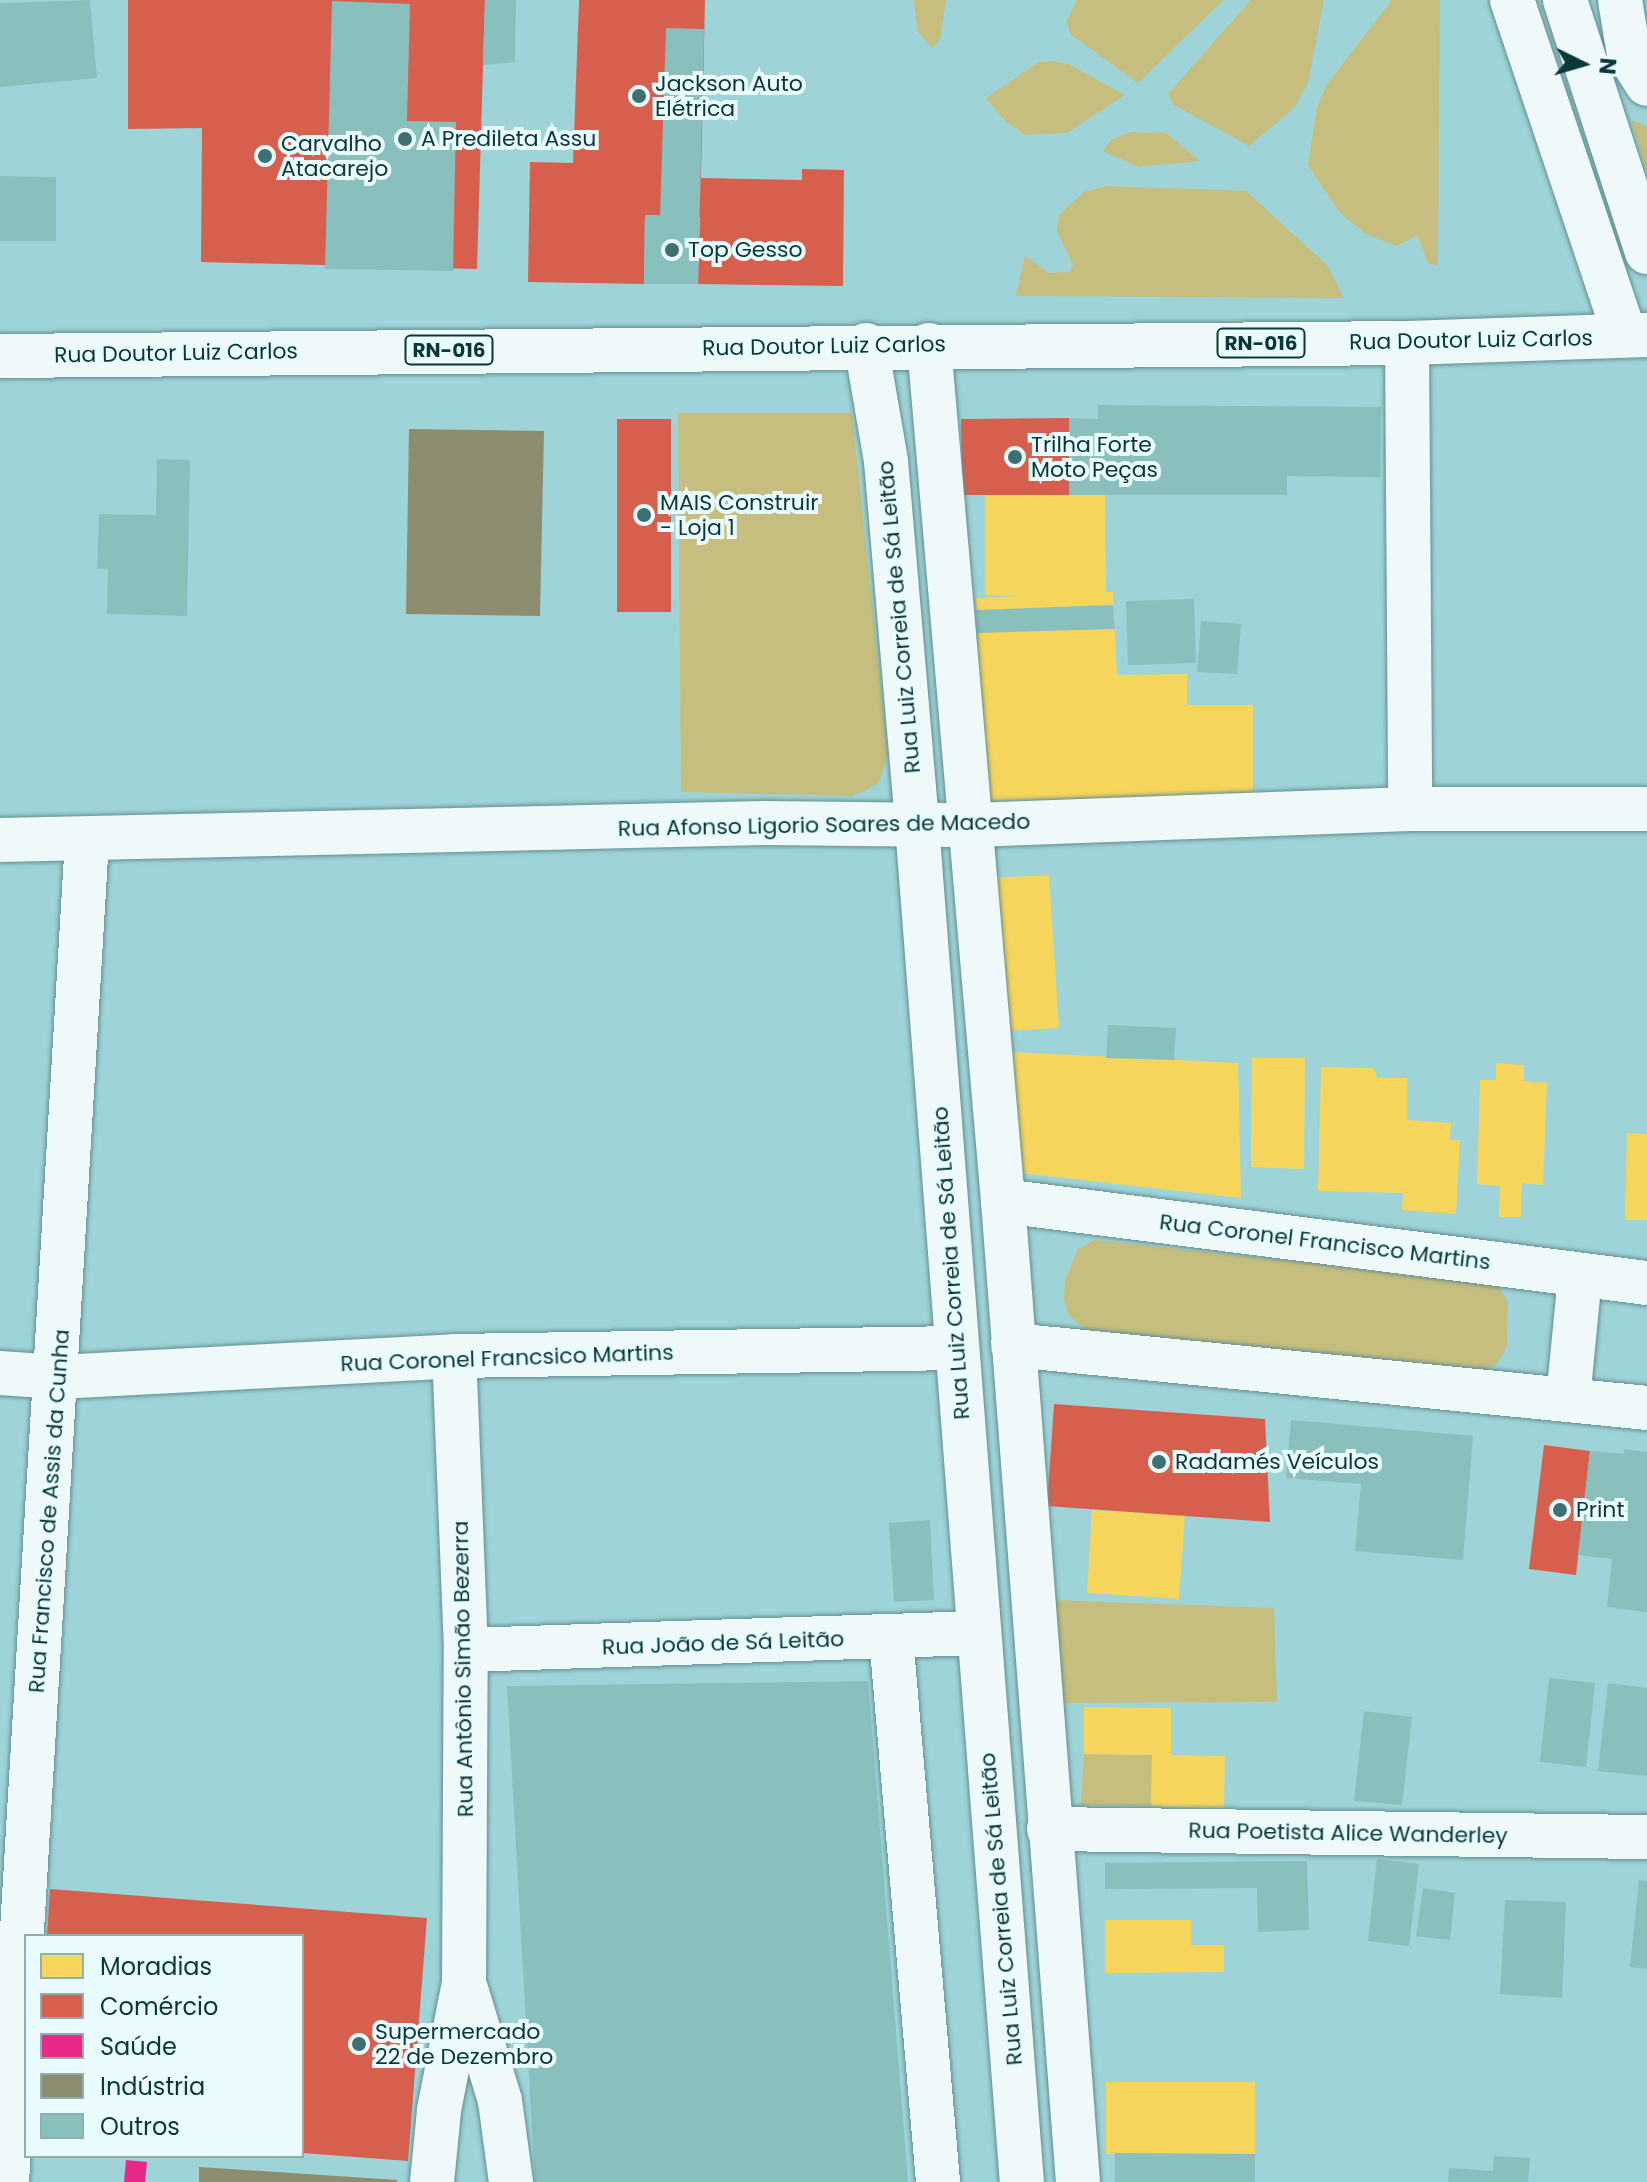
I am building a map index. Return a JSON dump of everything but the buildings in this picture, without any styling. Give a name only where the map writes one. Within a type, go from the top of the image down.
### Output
[{"type":"street","points":[[1512,0],[1636,336]]},
{"type":"street","points":[[1565,0],[1647,252]]},
{"type":"street","points":[[1620,0],[1629,55],[1647,84]]},
{"type":"street","name":"Rua Doutor Luiz Carlos","points":[[0,356],[866,345],[1407,343],[1636,336]]},
{"type":"street","points":[[1407,343],[1410,809]]},
{"type":"street","name":"Rua Luiz Correia de Sá Leitão","points":[[866,345],[886,461],[917,825],[1022,2182]]},
{"type":"street","points":[[929,345],[1003,1201],[1078,2182]]},
{"type":"street","name":"Rua Afonso Ligorio Soares de Macedo","points":[[0,840],[748,824],[972,825],[1410,809],[1647,809]]},
{"type":"street","name":"Rua Francisco de Assis da Cunha","points":[[7,2182],[58,1377],[87,840]]},
{"type":"street","name":"Rua Coronel Francisco Martins","points":[[1003,1201],[1580,1277],[1647,1283]]},
{"type":"street","points":[[1568,1399],[1580,1277]]},
{"type":"street","points":[[1013,1345],[1647,1408]]},
{"type":"street","name":"Rua Coronel Francsico Martins","points":[[58,1377],[454,1356],[957,1348]]},
{"type":"street","name":"Rua Antônio Simão Bezerra","points":[[432,2182],[439,2110],[464,1983],[466,1650],[454,1356]]},
{"type":"street","points":[[0,1373],[58,1377]]},
{"type":"street","name":"Rua João de Sá Leitão","points":[[466,1650],[979,1633]]},
{"type":"street","points":[[891,1637],[938,2182]]},
{"type":"street","name":"Rua Poetista Alice Wanderley","points":[[1049,1829],[1647,1837]]},
{"type":"street","name":"Rua Antônio Simão Bezerra","points":[[464,1983],[500,2101],[511,2182]]},
{"type":"shaded area","points":[[914,0],[946,0],[940,40],[932,48],[918,32]]},
{"type":"shaded area","points":[[1077,0],[1224,0],[1138,83],[1070,34],[1067,20]]},
{"type":"shaded area","points":[[1251,0],[1324,0],[1308,83],[1294,108],[1249,146],[1174,105],[1168,94]]},
{"type":"shaded area","points":[[1392,0],[1440,0],[1438,265],[1428,264],[1418,236],[1396,246],[1366,234],[1339,212],[1308,165],[1317,107],[1328,83]]},
{"type":"shaded area","points":[[1039,62],[1068,64],[1125,95],[1067,133],[1026,135],[1006,122],[986,98]]},
{"type":"shaded area","points":[[1631,120],[1647,127],[1647,172]]},
{"type":"shaded area","points":[[1132,132],[1166,133],[1200,161],[1139,167],[1103,151],[1112,139]]},
{"type":"shaded area","points":[[1106,186],[1246,191],[1327,265],[1344,298],[1016,296],[1025,256],[1049,273],[1070,272],[1073,265],[1057,232],[1059,215],[1084,192]]},
{"type":"shaded area","points":[[678,413],[852,413],[888,755],[879,782],[865,791],[851,796],[681,792]]},
{"type":"shaded area","points":[[1094,1240],[1497,1283],[1508,1302],[1507,1346],[1498,1363],[1485,1371],[1086,1330],[1069,1315],[1064,1300],[1065,1280],[1078,1249]]},
{"type":"shaded area","points":[[1053,1600],[1274,1608],[1277,1702],[1057,1703]]},
{"type":"shaded area","points":[[1084,1754],[1152,1755],[1151,1806],[1081,1805]]},
{"type":"place","name":"Jackson Auto Elétrica","points":[[639,96]]},
{"type":"place","name":"A Predileta Assu","points":[[405,139]]},
{"type":"place","name":"Carvalho Atacarejo","points":[[265,156]]},
{"type":"place","name":"Top Gesso","points":[[672,250]]},
{"type":"place","name":"Trilha Forte Moto Peças","points":[[1015,457]]},
{"type":"place","name":"MAIS Construir - Loja 1","points":[[644,515]]},
{"type":"place","name":"Radamés Veículos","points":[[1159,1462]]},
{"type":"place","name":"Print","points":[[1560,1510]]},
{"type":"place","name":"Supermercado 22 de Dezembro","points":[[359,2044]]}]
